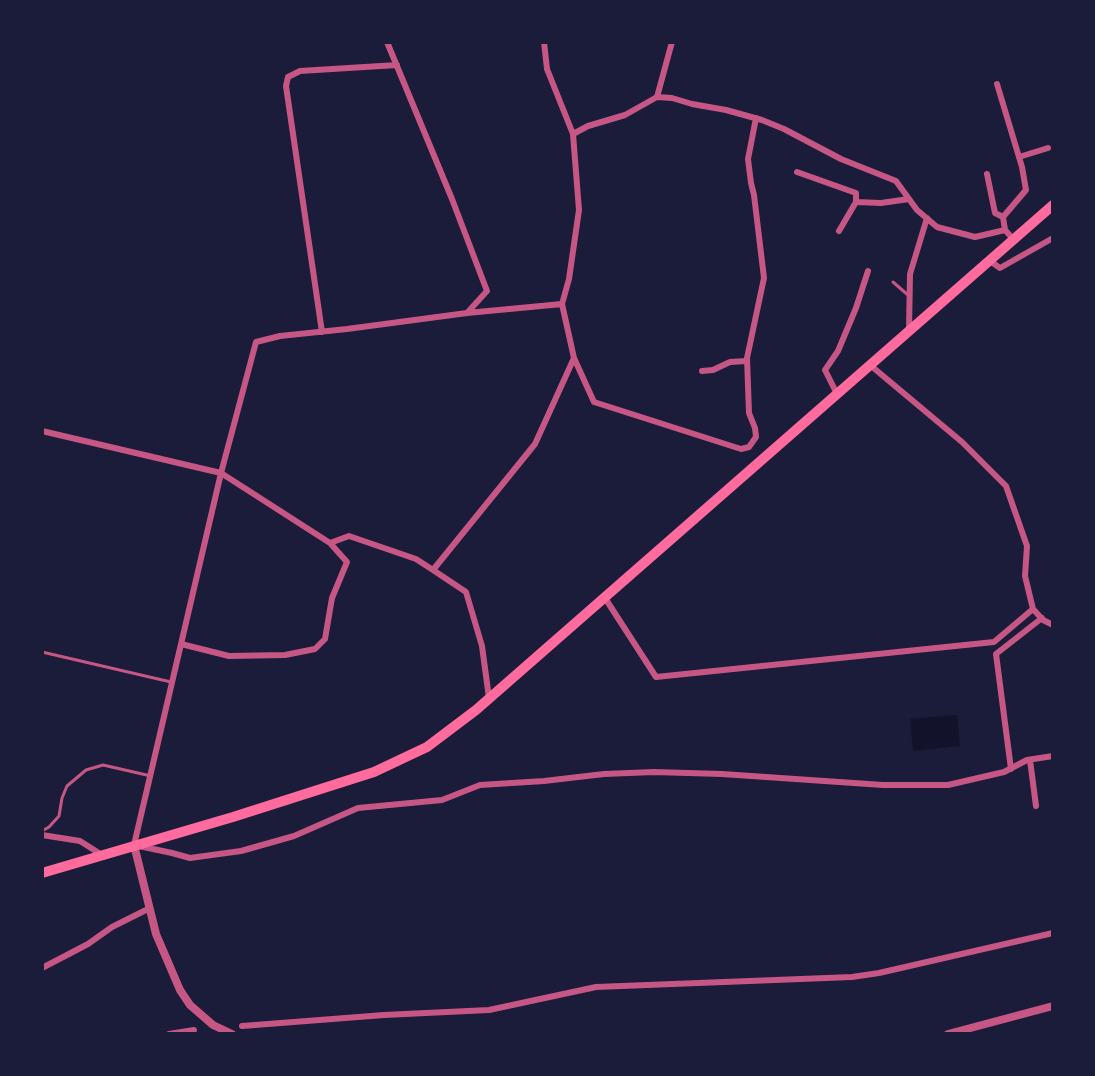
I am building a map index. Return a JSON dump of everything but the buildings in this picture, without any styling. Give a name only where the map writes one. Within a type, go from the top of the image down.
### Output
[{"type":"highway","points":[[42,873],[374,772],[427,747],[489,699],[1053,205]]},
{"type":"street","points":[[387,42],[487,291],[467,313]]},
{"type":"street","points":[[544,42],[547,69],[573,134],[579,210],[569,279],[562,304],[574,358],[594,402],[741,449],[749,447],[756,437],[749,413],[747,361],[764,278],[748,159],[756,118]]},
{"type":"street","points":[[657,97],[672,42]]},
{"type":"street","points":[[322,332],[286,86],[288,77],[300,71],[397,65]]},
{"type":"street","points":[[997,84],[1026,190],[1003,217],[1005,230],[1014,240]]},
{"type":"street","points":[[573,134],[625,115],[657,97],[672,98],[756,118],[841,159],[896,181],[917,210],[937,227],[975,237],[1005,230]]},
{"type":"street","points":[[1019,157],[1048,148]]},
{"type":"street","points":[[797,172],[856,193],[856,202],[839,231]]},
{"type":"street","points":[[987,174],[995,213],[1003,217]]},
{"type":"street","points":[[856,202],[881,203],[909,199]]},
{"type":"street","points":[[909,331],[910,274],[927,218]]},
{"type":"street","points":[[990,261],[1000,268],[1053,238]]},
{"type":"street","points":[[837,394],[825,370],[838,351],[868,271]]},
{"type":"street","points":[[232,1034],[213,1025],[190,1005],[168,964],[156,934],[134,845],[221,473],[256,342],[280,336],[562,304]]},
{"type":"street","points":[[433,570],[535,444],[574,358]]},
{"type":"street","points":[[702,371],[713,370],[730,362],[747,361]]},
{"type":"street","points":[[870,365],[962,442],[1006,486],[1027,546],[1025,576],[1033,609],[1053,625]]},
{"type":"street","points":[[42,431],[221,473],[330,543],[347,562],[332,598],[325,639],[315,649],[285,655],[229,656],[181,644]]},
{"type":"street","points":[[330,543],[349,536],[416,559],[466,592],[482,646],[489,699]]},
{"type":"street","points":[[605,598],[656,677],[994,642],[1033,609]]},
{"type":"street","points":[[1011,769],[996,654],[1042,618]]},
{"type":"street","points":[[134,845],[190,858],[241,851],[294,836],[358,808],[442,800],[480,785],[654,772],[883,785],[948,785],[1053,756]]},
{"type":"street","points":[[1030,760],[1036,806]]},
{"type":"street","points":[[42,833],[80,841],[102,855]]},
{"type":"street","points":[[42,968],[150,908]]},
{"type":"street","points":[[242,1026],[489,1010],[596,987],[852,977],[1053,933]]},
{"type":"street","points":[[948,1034],[1053,1006]]},
{"type":"street","points":[[169,1034],[194,1030]]},
{"type":"lane","points":[[893,282],[908,296]]},
{"type":"lane","points":[[42,652],[172,683]]},
{"type":"lane","points":[[42,833],[59,816],[67,786],[86,770],[103,765],[151,776]]},
{"type":"shaded area","points":[[957,715],[960,746],[913,751],[910,719]]}]
